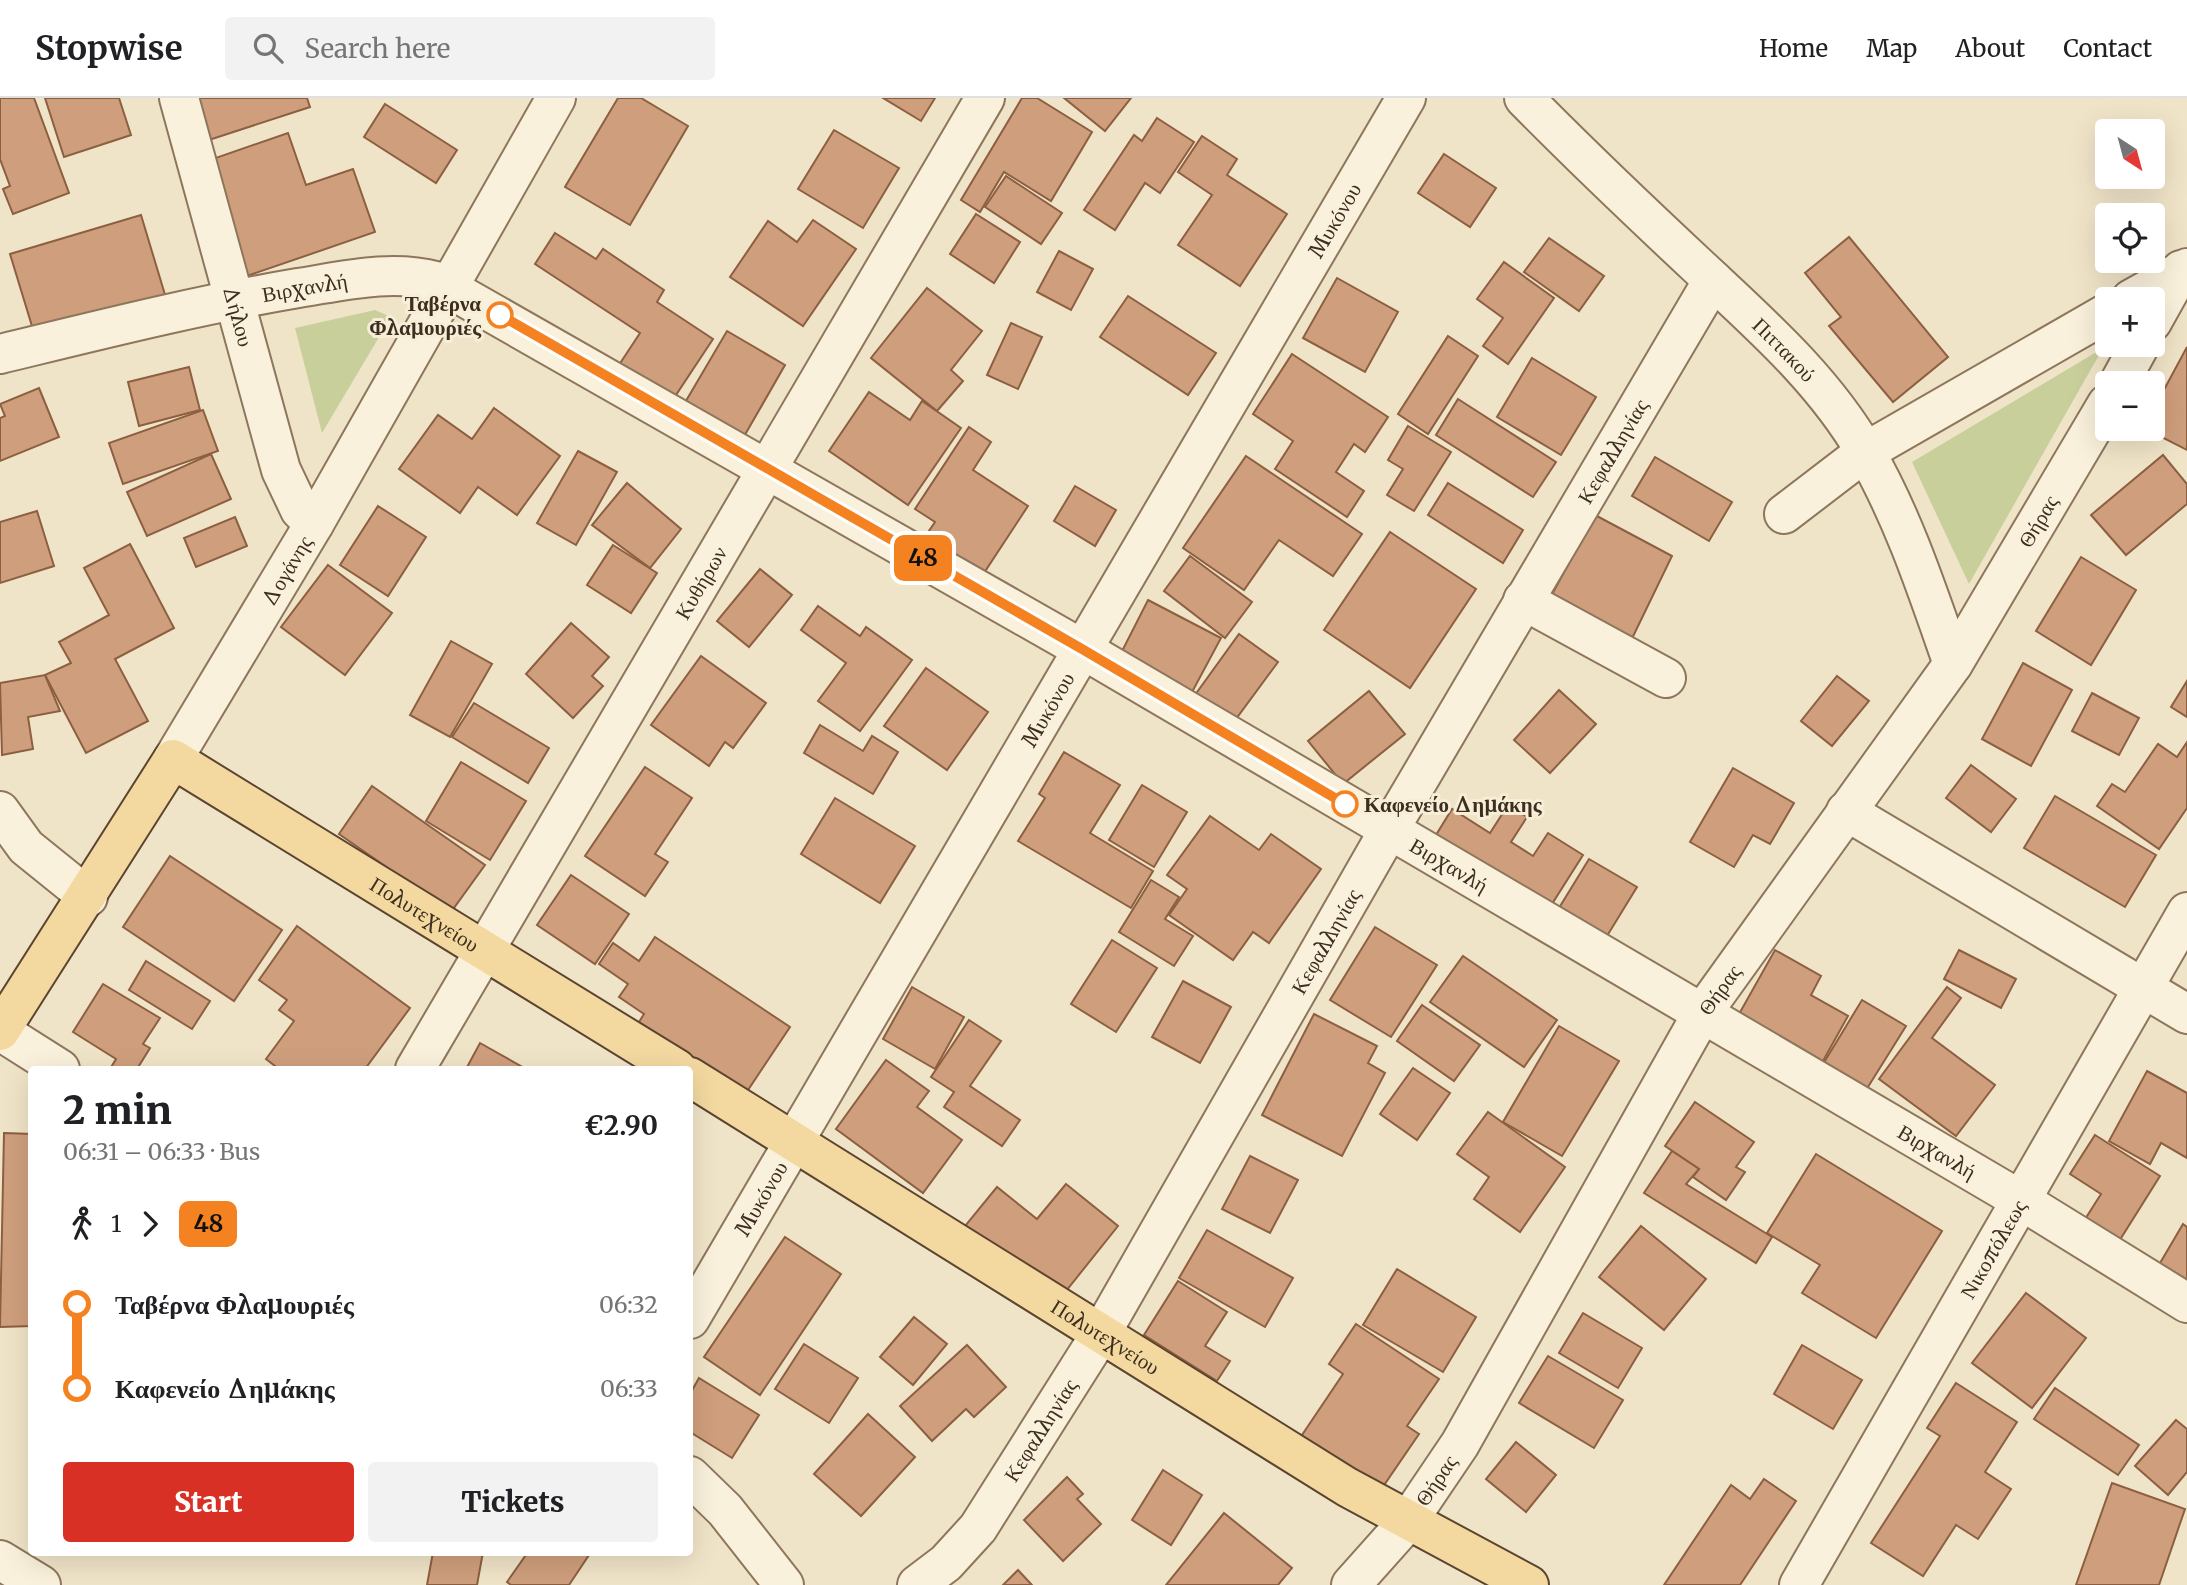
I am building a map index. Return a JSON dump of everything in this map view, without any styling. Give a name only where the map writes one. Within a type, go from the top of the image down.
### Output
[{"type":"main road","name":"Πολυτεχνείου","points":[[173,759],[672,1066]]},
{"type":"main road","name":"Δογάνης","points":[[0,1031],[88,897],[173,759]]},
{"type":"main road","name":"Πολυτεχνείου","points":[[693,1079],[1335,1480],[1529,1585]]},
{"type":"street","name":"Δήλου","points":[[179,98],[281,470],[300,510],[314,524]]},
{"type":"street","name":"Δογάνης","points":[[173,759],[314,524],[556,98]]},
{"type":"street","name":"Κυθήρων","points":[[417,1066],[985,98]]},
{"type":"street","name":"Μυκόνου","points":[[693,1314],[1406,98]]},
{"type":"street","name":"Πιττακού","points":[[1524,98],[1795,358],[1824,393],[1865,452],[1909,542],[1953,664]]},
{"type":"street","points":[[2152,287],[2184,269]]},
{"type":"street","points":[[2165,300],[2184,269]]},
{"type":"street","name":"Βιρχανλή","points":[[0,354],[235,299],[355,279],[395,275],[426,278],[449,286],[1082,649],[1703,1012],[2022,1201],[2187,1303]]},
{"type":"street","name":"Κεφαλληνίας","points":[[917,1585],[946,1563],[978,1528],[1100,1335],[1389,830],[1713,280]]},
{"type":"street","points":[[1784,514],[1865,452],[2095,320]]},
{"type":"street","name":"Θήρας","points":[[1350,1585],[1408,1521],[1480,1410],[1703,1012],[1953,664],[2095,424]]},
{"type":"street","points":[[1524,600],[1666,678]]},
{"type":"street","points":[[0,811],[26,847],[88,897]]},
{"type":"street","points":[[1846,811],[2187,1014]]},
{"type":"street","name":"Νικοπόλεως","points":[[1799,1585],[2187,912]]},
{"type":"street","points":[[0,1031],[55,1066]]},
{"type":"street","points":[[693,1479],[725,1510],[784,1585]]},
{"type":"street","points":[[0,1560],[41,1585]]},
{"type":"green space","points":[[375,310],[391,317],[322,433],[295,328]]},
{"type":"green space","points":[[2095,353],[2095,357],[2098,357],[1969,584],[1912,462]]},
{"type":"building","points":[[0,98],[34,98],[69,193],[13,214],[3,189],[10,186],[0,159]]},
{"type":"building","points":[[45,98],[119,98],[131,135],[64,157]]},
{"type":"building","points":[[196,98],[307,98],[310,107],[209,140]]},
{"type":"building","points":[[618,98],[641,98],[688,126],[630,225],[565,187]]},
{"type":"building","points":[[883,98],[935,98],[921,121]]},
{"type":"building","points":[[1022,98],[1037,98],[1092,132],[1051,201],[1004,172],[980,212],[961,200]]},
{"type":"building","points":[[1064,98],[1131,98],[1105,131]]},
{"type":"building","points":[[385,104],[457,150],[436,183],[364,137]]},
{"type":"building","points":[[1157,118],[1194,142],[1160,193],[1145,183],[1115,230],[1084,210],[1134,135],[1142,141]]},
{"type":"building","points":[[834,130],[899,168],[863,228],[798,189]]},
{"type":"building","points":[[288,133],[306,185],[353,169],[375,232],[244,277],[204,162]]},
{"type":"building","points":[[1202,136],[1237,159],[1227,175],[1287,214],[1240,286],[1178,245],[1212,195],[1178,172]]},
{"type":"building","points":[[1444,154],[1496,188],[1470,227],[1418,193]]},
{"type":"building","points":[[1006,176],[1062,213],[1041,244],[985,207]]},
{"type":"building","points":[[976,214],[1020,242],[994,283],[950,254]]},
{"type":"building","points":[[141,215],[166,298],[35,336],[10,254]]},
{"type":"building","points":[[813,220],[856,249],[803,326],[730,277],[768,221],[797,242]]},
{"type":"building","points":[[555,233],[596,259],[603,249],[664,290],[657,302],[713,339],[670,404],[617,368],[640,333],[535,264]]},
{"type":"building","points":[[1849,237],[1948,357],[1893,402],[1829,326],[1841,317],[1805,273]]},
{"type":"building","points":[[1549,238],[1604,276],[1579,311],[1524,272]]},
{"type":"building","points":[[1059,251],[1093,269],[1071,310],[1037,292]]},
{"type":"building","points":[[1504,262],[1554,298],[1508,364],[1483,346],[1503,318],[1477,299]]},
{"type":"building","points":[[1337,278],[1398,312],[1365,372],[1303,338]]},
{"type":"building","points":[[927,288],[982,331],[951,370],[963,381],[937,411],[871,358]]},
{"type":"building","points":[[1128,296],[1216,353],[1188,395],[1100,337]]},
{"type":"building","points":[[1011,323],[1042,337],[1018,389],[987,375]]},
{"type":"building","points":[[727,331],[785,365],[742,440],[683,406]]},
{"type":"building","points":[[1448,336],[1478,356],[1428,434],[1398,414]]},
{"type":"building","points":[[2187,347],[2187,450],[2165,439],[2165,388]]},
{"type":"building","points":[[1292,354],[1388,417],[1365,452],[1354,444],[1336,472],[1364,491],[1347,517],[1275,469],[1293,441],[1253,414]]},
{"type":"building","points":[[1532,358],[1596,397],[1561,455],[1497,417]]},
{"type":"building","points":[[189,367],[200,410],[139,426],[128,382]]},
{"type":"building","points":[[39,388],[59,437],[0,461],[0,418],[5,416],[0,404]]},
{"type":"building","points":[[869,392],[910,420],[922,401],[961,428],[908,505],[829,451]]},
{"type":"building","points":[[1458,399],[1556,462],[1533,497],[1436,435]]},
{"type":"building","points":[[494,408],[560,456],[517,515],[478,487],[460,513],[399,469],[438,415],[472,439]]},
{"type":"building","points":[[203,410],[218,451],[123,484],[109,443]]},
{"type":"building","points":[[1408,426],[1451,452],[1414,511],[1387,495],[1403,469],[1388,460]]},
{"type":"building","points":[[969,427],[991,442],[973,470],[1028,506],[980,579],[922,541],[935,522],[915,509]]},
{"type":"building","points":[[578,451],[617,472],[576,545],[537,523]]},
{"type":"building","points":[[211,454],[231,499],[147,536],[127,492]]},
{"type":"building","points":[[2163,455],[2187,484],[2187,504],[2126,555],[2091,515]]},
{"type":"building","points":[[1246,456],[1362,534],[1333,576],[1279,540],[1244,590],[1183,548]]},
{"type":"building","points":[[1655,457],[1732,502],[1709,541],[1632,496]]},
{"type":"building","points":[[627,483],[681,529],[650,568],[592,525]]},
{"type":"building","points":[[1448,483],[1523,530],[1503,563],[1428,515]]},
{"type":"building","points":[[1075,486],[1116,510],[1095,546],[1054,521]]},
{"type":"building","points":[[378,506],[426,537],[388,596],[340,565]]},
{"type":"building","points":[[37,511],[54,566],[0,583],[0,522]]},
{"type":"building","points":[[1595,515],[1672,556],[1624,655],[1543,611]]},
{"type":"building","points":[[235,517],[247,546],[196,567],[184,538]]},
{"type":"building","points":[[1390,532],[1476,589],[1410,688],[1324,630]]},
{"type":"building","points":[[130,544],[174,628],[115,659],[148,721],[86,753],[45,675],[71,663],[59,642],[109,615],[84,568]]},
{"type":"building","points":[[613,545],[657,573],[631,613],[587,585]]},
{"type":"building","points":[[1190,556],[1252,602],[1225,638],[1164,591]]},
{"type":"building","points":[[2081,557],[2136,590],[2091,665],[2036,631]]},
{"type":"building","points":[[328,565],[392,613],[345,675],[281,627]]},
{"type":"building","points":[[760,569],[792,595],[749,647],[717,621]]},
{"type":"building","points":[[1148,600],[1221,638],[1191,694],[1119,657]]},
{"type":"building","points":[[818,606],[860,636],[866,627],[912,660],[860,731],[818,701],[846,663],[801,630]]},
{"type":"building","points":[[571,623],[609,657],[592,676],[603,686],[573,718],[526,674]]},
{"type":"building","points":[[1239,634],[1278,662],[1233,723],[1195,695]]},
{"type":"building","points":[[451,641],[492,664],[450,737],[410,715]]},
{"type":"building","points":[[701,656],[766,703],[733,748],[725,742],[709,766],[651,725]]},
{"type":"building","points":[[2023,663],[2072,690],[2031,766],[1982,739]]},
{"type":"building","points":[[926,668],[988,712],[947,770],[884,726]]},
{"type":"building","points":[[45,675],[60,711],[28,717],[33,749],[2,755],[0,683]]},
{"type":"building","points":[[1837,676],[1869,701],[1832,746],[1801,721]]},
{"type":"building","points":[[2187,681],[2187,717],[2171,707]]},
{"type":"building","points":[[1559,690],[1596,724],[1550,773],[1514,740]]},
{"type":"building","points":[[1369,691],[1405,734],[1343,784],[1308,741]]},
{"type":"building","points":[[2092,693],[2139,718],[2119,755],[2072,731]]},
{"type":"building","points":[[474,703],[549,748],[528,783],[452,737]]},
{"type":"building","points":[[820,725],[863,751],[872,736],[898,752],[873,794],[804,753]]},
{"type":"building","points":[[2187,742],[2187,808],[2159,849],[2097,806],[2112,784],[2125,792],[2158,744],[2177,757]]},
{"type":"building","points":[[1064,752],[1120,785],[1090,833],[1153,871],[1131,908],[1018,841],[1045,798],[1039,794]]},
{"type":"building","points":[[461,762],[526,801],[490,860],[426,821]]},
{"type":"building","points":[[1971,765],[2016,799],[1991,832],[1946,798]]},
{"type":"building","points":[[645,767],[692,798],[655,854],[668,862],[645,896],[585,856]]},
{"type":"building","points":[[1733,768],[1794,803],[1770,844],[1753,835],[1734,867],[1690,842]]},
{"type":"building","points":[[1142,785],[1187,812],[1154,867],[1109,840]]},
{"type":"building","points":[[372,786],[485,865],[451,912],[339,834]]},
{"type":"building","points":[[2055,796],[2156,855],[2125,907],[2024,848]]},
{"type":"building","points":[[835,798],[915,846],[880,903],[801,854]]},
{"type":"building","points":[[1508,805],[1527,817],[1511,842],[1533,856],[1548,833],[1583,855],[1550,907],[1436,835],[1452,809],[1490,833]]},
{"type":"building","points":[[1210,816],[1259,850],[1271,834],[1321,869],[1269,943],[1253,932],[1233,960],[1169,915],[1187,889],[1167,875]]},
{"type":"building","points":[[170,856],[282,930],[234,1001],[123,927]]},
{"type":"building","points":[[1589,859],[1637,887],[1607,936],[1559,908]]},
{"type":"building","points":[[571,875],[629,914],[595,964],[537,925]]},
{"type":"building","points":[[1151,880],[1179,897],[1165,919],[1193,936],[1174,966],[1119,932]]},
{"type":"building","points":[[297,926],[410,1008],[367,1066],[275,1066],[266,1059],[294,1021],[279,1010],[287,1000],[259,980]]},
{"type":"building","points":[[1375,927],[1437,965],[1391,1037],[1330,1000]]},
{"type":"building","points":[[655,937],[790,1027],[746,1093],[639,1022],[644,1014],[619,997],[628,984],[599,964],[613,943],[639,961]]},
{"type":"building","points":[[1112,940],[1157,968],[1116,1032],[1071,1004]]},
{"type":"building","points":[[1775,950],[1821,976],[1811,995],[1848,1016],[1818,1070],[1734,1023]]},
{"type":"building","points":[[1959,950],[2016,979],[2001,1008],[1944,979]]},
{"type":"building","points":[[1463,956],[1557,1020],[1524,1067],[1430,1002]]},
{"type":"building","points":[[146,961],[210,1001],[192,1029],[129,990]]},
{"type":"building","points":[[1183,981],[1231,1007],[1200,1063],[1152,1037]]},
{"type":"building","points":[[103,984],[160,1018],[143,1044],[150,1048],[139,1066],[112,1066],[116,1059],[73,1032]]},
{"type":"building","points":[[912,987],[964,1017],[935,1069],[883,1039]]},
{"type":"building","points":[[1947,987],[1961,998],[1932,1038],[1995,1085],[1956,1136],[1879,1079]]},
{"type":"building","points":[[1862,1000],[1906,1026],[1863,1095],[1820,1069]]},
{"type":"building","points":[[1422,1005],[1480,1045],[1454,1081],[1397,1041]]},
{"type":"building","points":[[1314,1014],[1377,1046],[1368,1063],[1385,1073],[1342,1156],[1262,1115]]},
{"type":"building","points":[[969,1020],[1001,1041],[970,1086],[1020,1120],[1002,1146],[944,1107],[954,1092],[931,1077]]},
{"type":"building","points":[[1559,1026],[1619,1061],[1562,1156],[1503,1122]]},
{"type":"building","points":[[480,1043],[521,1066],[468,1066]]},
{"type":"building","points":[[886,1060],[929,1091],[917,1107],[962,1140],[923,1193],[836,1129]]},
{"type":"building","points":[[1413,1068],[1450,1093],[1417,1140],[1380,1114]]},
{"type":"building","points":[[2147,1071],[2187,1093],[2187,1158],[2161,1143],[2150,1164],[2109,1141]]},
{"type":"building","points":[[1695,1102],[1754,1142],[1736,1167],[1745,1172],[1726,1200],[1693,1177],[1699,1169],[1665,1146]]},
{"type":"building","points":[[1488,1112],[1565,1167],[1520,1232],[1474,1199],[1489,1177],[1457,1154]]},
{"type":"building","points":[[4,1133],[28,1134],[28,1326],[0,1327]]},
{"type":"building","points":[[2095,1135],[2160,1176],[2116,1246],[2082,1224],[2101,1194],[2070,1174]]},
{"type":"building","points":[[1672,1151],[1699,1169],[1686,1184],[1772,1237],[1756,1263],[1644,1193]]},
{"type":"building","points":[[1816,1154],[1942,1231],[1876,1338],[1802,1293],[1820,1265],[1767,1233]]},
{"type":"building","points":[[1250,1156],[1298,1180],[1270,1233],[1222,1209]]},
{"type":"building","points":[[1066,1184],[1118,1226],[1058,1301],[965,1226],[997,1187],[1037,1219]]},
{"type":"building","points":[[2183,1224],[2187,1227],[2187,1288],[2156,1270]]},
{"type":"building","points":[[1641,1226],[1706,1279],[1664,1330],[1599,1277]]},
{"type":"building","points":[[1207,1230],[1293,1278],[1265,1327],[1179,1278]]},
{"type":"building","points":[[785,1237],[841,1274],[760,1395],[704,1357]]},
{"type":"building","points":[[1397,1269],[1476,1317],[1443,1372],[1363,1325]]},
{"type":"building","points":[[1178,1281],[1227,1312],[1205,1346],[1230,1361],[1217,1381],[1144,1335]]},
{"type":"building","points":[[2026,1293],[2086,1338],[2032,1408],[1972,1363]]},
{"type":"building","points":[[1583,1313],[1642,1348],[1618,1388],[1559,1353]]},
{"type":"building","points":[[914,1317],[947,1344],[913,1385],[880,1357]]},
{"type":"building","points":[[1356,1324],[1439,1379],[1407,1426],[1419,1434],[1380,1491],[1300,1438],[1343,1374],[1329,1364]]},
{"type":"building","points":[[804,1344],[858,1378],[829,1423],[775,1389]]},
{"type":"building","points":[[967,1345],[1006,1387],[974,1417],[966,1409],[932,1441],[900,1406]]},
{"type":"building","points":[[1802,1345],[1862,1380],[1833,1429],[1774,1394]]},
{"type":"building","points":[[1548,1356],[1623,1400],[1594,1448],[1519,1403]]},
{"type":"building","points":[[699,1378],[759,1415],[732,1458],[693,1434],[693,1389]]},
{"type":"building","points":[[1956,1383],[2017,1422],[1985,1472],[2011,1489],[1978,1539],[1956,1525],[1923,1576],[1871,1543],[1940,1436],[1927,1428]]},
{"type":"building","points":[[2055,1388],[2139,1445],[2118,1475],[2034,1419]]},
{"type":"building","points":[[868,1414],[915,1457],[861,1516],[814,1474]]},
{"type":"building","points":[[2176,1420],[2187,1429],[2187,1472],[2168,1495],[2135,1466]]},
{"type":"building","points":[[1516,1442],[1556,1475],[1526,1512],[1486,1479]]},
{"type":"building","points":[[1163,1470],[1202,1495],[1171,1545],[1132,1520]]},
{"type":"building","points":[[1067,1477],[1083,1494],[1077,1499],[1101,1524],[1063,1561],[1024,1520]]},
{"type":"building","points":[[1764,1479],[1796,1501],[1740,1585],[1664,1585],[1731,1485],[1750,1499]]},
{"type":"building","points":[[2112,1483],[2185,1509],[2159,1585],[2076,1585]]},
{"type":"building","points":[[1224,1513],[1292,1568],[1278,1585],[1166,1585]]},
{"type":"building","points":[[432,1556],[482,1556],[477,1585],[427,1585]]},
{"type":"building","points":[[525,1556],[588,1556],[569,1585],[511,1585],[507,1582]]},
{"type":"building","points":[[1018,1570],[1032,1585],[1003,1585]]},
{"type":"bus line","name":"48","points":[[500,315],[1082,649],[1345,804]]},
{"type":"place","name":"Ταβέρνα Φλαμουριές","points":[[500,315]]},
{"type":"place","name":"Καφενείο Δημάκης","points":[[1345,804]]}]
